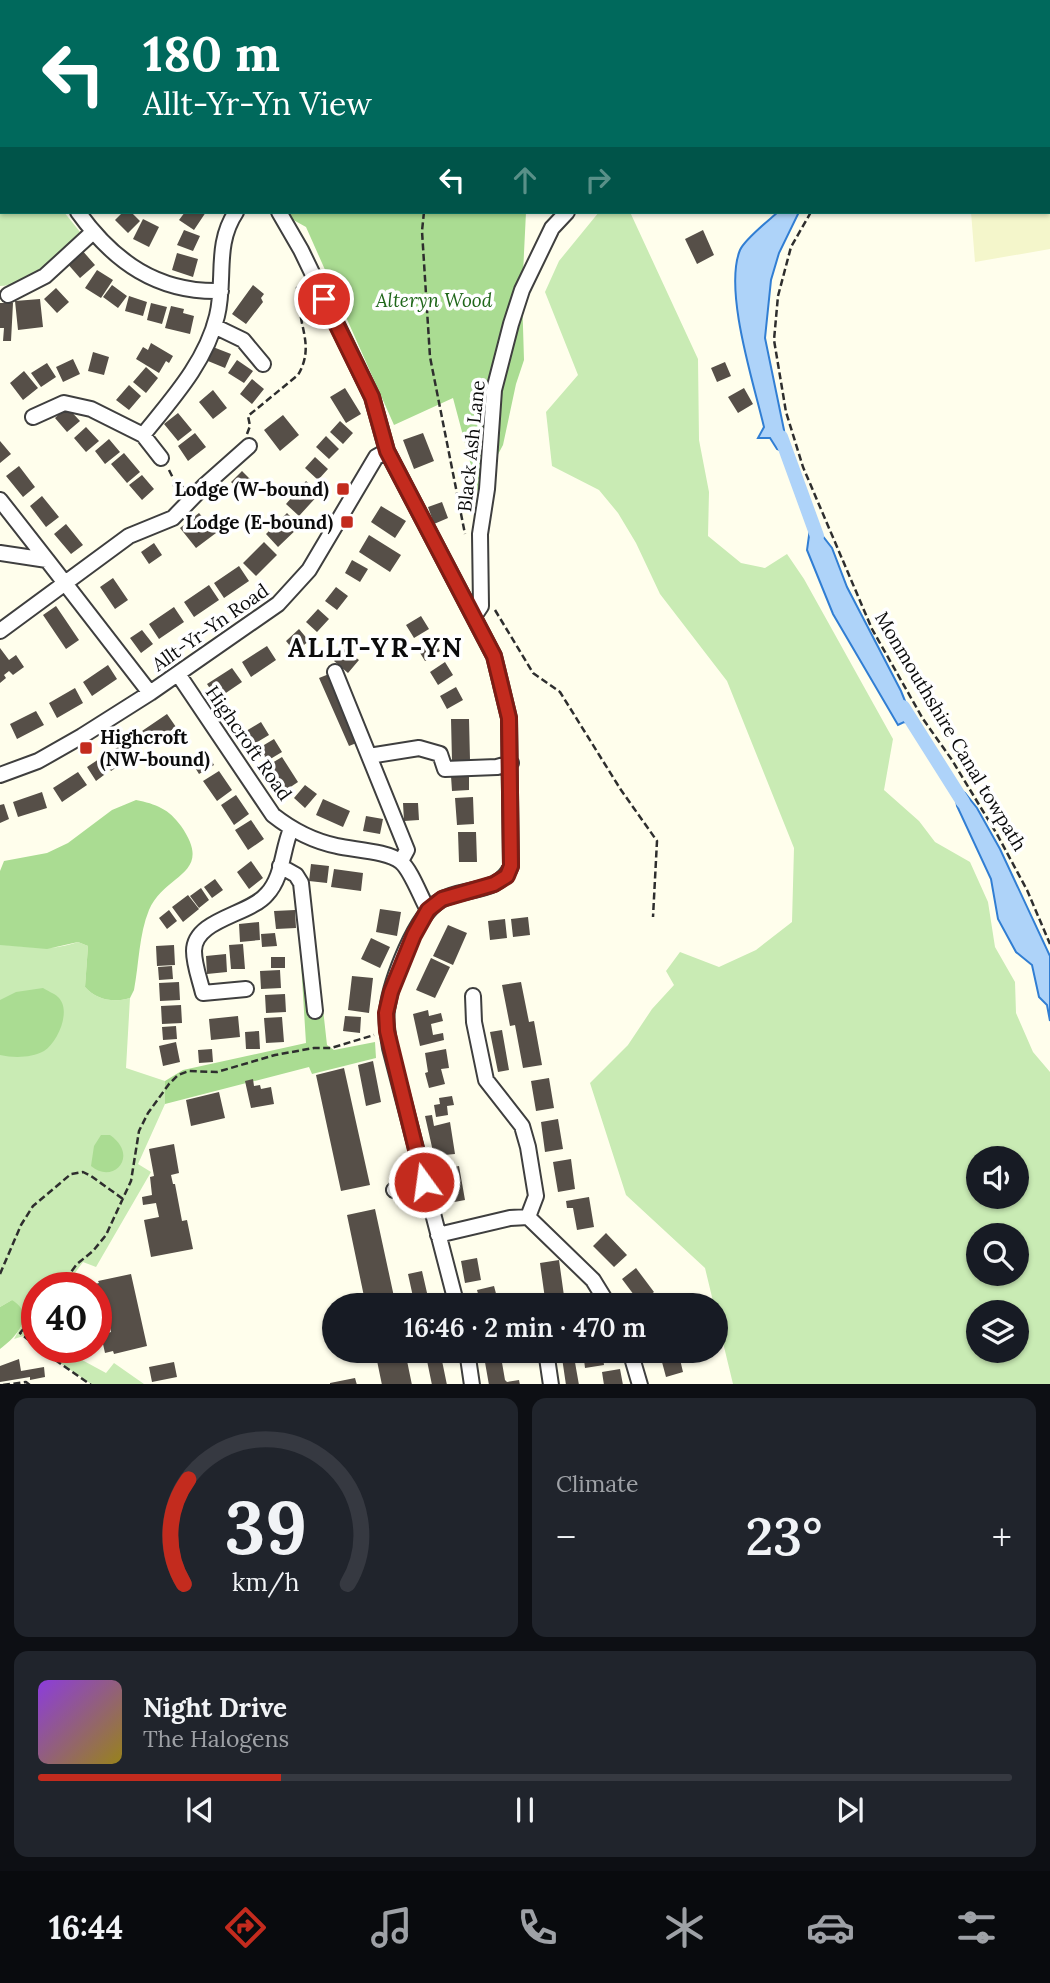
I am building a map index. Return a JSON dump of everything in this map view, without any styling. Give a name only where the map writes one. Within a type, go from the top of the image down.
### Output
[{"type":"street","points":[[80,214],[93,232],[127,264],[142,274],[161,282],[201,292],[221,291]]},
{"type":"street","points":[[144,435],[183,386],[210,337],[221,291],[222,242],[235,214]]},
{"type":"street","points":[[280,214],[301,250],[372,397],[387,451],[478,611],[502,681],[509,718],[513,855],[507,876],[494,884],[442,899],[428,910],[414,935],[391,992],[386,1013],[387,1031],[454,1293]]},
{"type":"street","name":"Black Ash Lane","points":[[478,611],[480,534],[487,489],[494,390],[522,290],[552,228],[565,214]]},
{"type":"street","points":[[8,295],[45,276],[93,232]]},
{"type":"street","points":[[214,326],[243,340],[263,364]]},
{"type":"street","points":[[33,417],[64,403],[91,409],[144,435],[161,458]]},
{"type":"street","points":[[0,631],[129,536],[173,518],[248,441]]},
{"type":"street","name":"Allt-Yr-Yn Road","points":[[0,775],[38,761],[150,693],[278,604],[309,570],[376,457],[387,451]]},
{"type":"street","points":[[0,500],[150,693]]},
{"type":"street","points":[[0,552],[47,560]]},
{"type":"street","points":[[335,672],[407,850],[401,861],[428,910]]},
{"type":"street","name":"Highcroft Road","points":[[178,674],[273,815],[291,829],[334,845],[401,861]]},
{"type":"street","points":[[369,756],[419,748],[440,754],[445,769],[496,767],[511,763]]},
{"type":"street","points":[[246,989],[203,993],[194,949],[205,930],[221,919],[259,902],[267,894],[275,883],[291,829]]},
{"type":"street","points":[[280,866],[296,875],[301,883],[315,1012]]},
{"type":"street","points":[[473,996],[474,1022],[486,1080],[522,1126],[528,1147],[536,1196],[528,1217]]},
{"type":"street","points":[[394,1190],[424,1182]]},
{"type":"street","points":[[438,1235],[510,1218],[528,1217],[593,1280],[601,1293]]},
{"type":"street","points":[[469,1363],[472,1384]]},
{"type":"street","points":[[548,1363],[551,1384]]},
{"type":"street","points":[[634,1363],[640,1384]]},
{"type":"path","points":[[424,214],[422,231],[430,357],[466,539]]},
{"type":"path","name":"Monmouthshire Canal towpath","points":[[810,214],[791,247],[778,296],[774,340],[786,412],[803,467],[872,629],[922,719],[952,760],[998,836],[1027,890],[1050,944]]},
{"type":"path","points":[[248,441],[248,416],[298,375],[303,366],[307,350],[299,301],[302,292],[297,288],[312,274]]},
{"type":"path","points":[[161,458],[174,480],[174,487],[204,485]]},
{"type":"path","points":[[478,611],[492,606],[533,673],[560,692],[621,790],[657,841],[653,917]]},
{"type":"path","points":[[71,1272],[106,1235],[131,1181],[139,1131],[148,1113],[178,1075],[188,1071],[218,1072],[298,1050],[331,1048],[387,1031]]},
{"type":"path","points":[[0,1274],[21,1225],[33,1206],[71,1174],[83,1172],[123,1199]]},
{"type":"path","points":[[60,1363],[91,1384]]},
{"type":"path","points":[[3,1384],[30,1384]]},
{"type":"green space","points":[[0,214],[66,214],[80,232],[34,274],[12,284],[0,286]]},
{"type":"green space","name":"Alteryn Wood","points":[[283,214],[526,214],[522,294],[524,360],[503,445],[478,492],[453,398],[394,425],[306,227]]},
{"type":"green space","points":[[597,214],[631,214],[698,359],[699,440],[709,492],[708,536],[741,563],[765,568],[787,554],[804,579],[893,739],[884,790],[919,821],[935,842],[970,862],[988,902],[995,947],[1015,982],[1016,1013],[1033,1052],[1050,1072],[1050,1384],[733,1384],[728,1363],[728,1293],[711,1293],[705,1268],[626,1195],[590,1083],[628,1045],[652,1009],[674,985],[666,971],[680,952],[719,967],[756,950],[792,922],[794,848],[727,681],[660,594],[636,543],[618,513],[599,490],[552,466],[546,412],[578,375],[545,292],[559,261]]},
{"type":"green space","points":[[971,214],[1050,214],[1050,249],[975,262]]},
{"type":"green space","points":[[136,800],[156,806],[172,815],[190,842],[193,855],[184,872],[156,898],[149,910],[141,939],[134,990],[130,998],[111,1000],[100,998],[85,987],[88,946],[78,942],[47,949],[0,945],[0,871],[4,861],[47,853],[68,843],[112,810]]},
{"type":"green space","points":[[314,928],[327,1045],[334,1050],[375,1042],[376,1058],[312,1074],[309,1067],[165,1104],[165,1081],[183,1070],[306,1043],[299,931]]},
{"type":"green space","points":[[78,942],[88,946],[85,987],[106,999],[130,998],[126,1068],[165,1081],[165,1104],[138,1164],[151,1172],[96,1267],[83,1262],[76,1272],[21,1272],[21,1322],[12,1300],[0,1307],[0,945],[47,948]]},
{"type":"green space","points":[[43,988],[58,997],[64,1010],[62,1026],[54,1041],[44,1051],[34,1055],[0,1055],[0,1000],[16,992]]},
{"type":"green space","points":[[101,1135],[110,1135],[123,1151],[123,1159],[115,1170],[99,1171],[91,1166],[94,1146]]},
{"type":"green space","points":[[12,1300],[19,1306],[21,1326],[0,1349],[0,1307]]},
{"type":"green space","points":[[21,1327],[21,1337],[14,1339]]},
{"type":"green space","points":[[60,1363],[88,1363],[106,1373],[114,1363],[144,1384],[91,1384]]},
{"type":"water","points":[[776,214],[798,214],[779,253],[771,280],[765,338],[784,430],[786,453],[777,449],[770,438],[758,438],[764,427],[737,310],[736,267],[740,250]]},
{"type":"water","points":[[811,521],[832,548],[847,587],[901,691],[914,723],[904,722],[898,725],[833,614],[807,550]]},
{"type":"water","points":[[954,786],[965,793],[977,808],[1000,849],[1050,956],[1050,1021],[1047,1005],[1039,997],[1032,965],[1016,952],[998,919],[991,879],[957,806]]},
{"type":"building","points":[[121,214],[133,214],[140,221],[128,233],[115,220]]},
{"type":"building","points":[[184,214],[205,214],[194,230],[179,220]]},
{"type":"building","points":[[143,219],[159,227],[149,247],[133,239]]},
{"type":"building","points":[[184,230],[200,236],[193,251],[177,245]]},
{"type":"building","points":[[703,230],[714,255],[697,264],[685,239]]},
{"type":"building","points":[[81,249],[95,265],[80,278],[66,262]]},
{"type":"building","points":[[177,253],[198,259],[193,277],[172,270]]},
{"type":"building","points":[[97,270],[113,280],[101,298],[85,288]]},
{"type":"building","points":[[112,285],[127,296],[118,308],[103,297]]},
{"type":"building","points":[[253,285],[264,294],[261,298],[263,302],[246,324],[232,314]]},
{"type":"building","points":[[56,288],[69,302],[57,313],[44,299]]},
{"type":"building","points":[[129,296],[147,302],[143,316],[125,311]]},
{"type":"building","points":[[40,299],[43,327],[18,330],[15,301]]},
{"type":"building","points":[[0,303],[13,303],[11,341],[3,341]]},
{"type":"building","points":[[151,303],[167,307],[162,324],[147,320]]},
{"type":"building","points":[[171,306],[184,309],[183,313],[194,316],[190,334],[165,328]]},
{"type":"building","points":[[151,343],[173,356],[169,363],[166,361],[159,373],[136,359],[143,347],[148,350]]},
{"type":"building","points":[[213,347],[231,354],[225,368],[208,361]]},
{"type":"building","points":[[93,352],[109,357],[104,375],[88,371]]},
{"type":"building","points":[[73,359],[80,374],[63,382],[56,367]]},
{"type":"building","points":[[237,360],[253,371],[244,383],[228,373]]},
{"type":"building","points":[[725,362],[731,376],[717,382],[711,368]]},
{"type":"building","points":[[47,363],[56,377],[41,387],[31,373]]},
{"type":"building","points":[[146,367],[158,378],[146,393],[133,382]]},
{"type":"building","points":[[24,371],[38,388],[23,400],[10,383]]},
{"type":"building","points":[[252,379],[264,389],[252,404],[240,394]]},
{"type":"building","points":[[129,385],[141,396],[129,410],[116,400]]},
{"type":"building","points":[[345,388],[361,414],[346,423],[330,397]]},
{"type":"building","points":[[744,388],[753,404],[738,413],[728,397]]},
{"type":"building","points":[[213,390],[227,408],[213,419],[199,402]]},
{"type":"building","points":[[67,407],[80,421],[67,432],[55,418]]},
{"type":"building","points":[[178,413],[192,430],[178,441],[164,424]]},
{"type":"building","points":[[283,415],[299,435],[280,451],[264,430]]},
{"type":"building","points":[[340,421],[353,433],[343,444],[330,432]]},
{"type":"building","points":[[86,427],[99,441],[86,452],[74,438]]},
{"type":"building","points":[[195,433],[206,447],[188,461],[178,446]]},
{"type":"building","points":[[423,433],[434,461],[414,469],[403,440]]},
{"type":"building","points":[[326,436],[339,449],[329,459],[316,447]]},
{"type":"building","points":[[109,439],[120,452],[105,464],[95,451]]},
{"type":"building","points":[[0,441],[11,454],[0,463]]},
{"type":"building","points":[[124,453],[140,472],[127,483],[111,464]]},
{"type":"building","points":[[315,457],[328,469],[318,480],[305,468]]},
{"type":"building","points":[[19,466],[35,487],[23,497],[6,476]]},
{"type":"building","points":[[242,471],[252,481],[241,492],[231,482]]},
{"type":"building","points":[[142,475],[154,489],[142,500],[129,485]]},
{"type":"building","points":[[306,481],[320,493],[299,516],[286,504]]},
{"type":"building","points":[[42,496],[59,517],[46,527],[30,506]]},
{"type":"building","points":[[442,502],[448,518],[434,524],[428,507]]},
{"type":"building","points":[[381,506],[406,521],[395,538],[371,522]]},
{"type":"building","points":[[199,513],[216,533],[196,548],[180,528]]},
{"type":"building","points":[[287,513],[300,526],[278,547],[266,534]]},
{"type":"building","points":[[66,524],[83,545],[71,554],[54,534]]},
{"type":"building","points":[[369,535],[401,555],[390,572],[359,552]]},
{"type":"building","points":[[264,542],[277,555],[256,576],[243,563]]},
{"type":"building","points":[[154,543],[162,555],[149,564],[141,552]]},
{"type":"building","points":[[352,560],[368,569],[360,582],[345,573]]},
{"type":"building","points":[[239,566],[249,581],[224,598],[214,583]]},
{"type":"building","points":[[113,578],[128,600],[115,609],[100,587]]},
{"type":"building","points":[[209,585],[219,600],[194,617],[184,602]]},
{"type":"building","points":[[336,587],[348,596],[337,610],[325,601]]},
{"type":"building","points":[[56,606],[79,640],[66,649],[43,615]]},
{"type":"building","points":[[174,607],[184,622],[159,639],[149,624]]},
{"type":"building","points":[[318,609],[329,619],[317,632],[306,622]]},
{"type":"building","points":[[421,616],[429,629],[414,638],[406,625]]},
{"type":"building","points":[[299,629],[309,641],[295,652],[286,641]]},
{"type":"building","points":[[142,630],[153,644],[141,653],[130,638]]},
{"type":"building","points":[[432,638],[440,651],[425,661],[417,648]]},
{"type":"building","points":[[267,646],[276,660],[251,677],[242,662]]},
{"type":"building","points":[[0,648],[9,660],[16,655],[24,667],[13,675],[9,671],[0,683]]},
{"type":"building","points":[[344,649],[359,660],[348,673],[334,661]]},
{"type":"building","points":[[445,662],[453,675],[438,685],[430,672]]},
{"type":"building","points":[[108,665],[117,679],[92,696],[83,682]]},
{"type":"building","points":[[232,668],[242,682],[217,699],[207,684]]},
{"type":"building","points":[[329,674],[359,742],[349,746],[319,678]]},
{"type":"building","points":[[456,687],[463,700],[447,709],[440,696]]},
{"type":"building","points":[[75,688],[83,703],[57,718],[49,703]]},
{"type":"building","points":[[36,711],[44,725],[17,739],[10,724]]},
{"type":"building","points":[[167,714],[176,727],[151,744],[142,731]]},
{"type":"building","points":[[451,719],[469,719],[470,760],[452,761]]},
{"type":"building","points":[[261,722],[269,735],[254,744],[246,731]]},
{"type":"building","points":[[274,739],[282,752],[267,761],[259,748]]},
{"type":"building","points":[[127,741],[136,754],[111,771],[102,758]]},
{"type":"building","points":[[207,752],[214,765],[199,774],[191,761]]},
{"type":"building","points":[[282,757],[298,782],[283,792],[267,766]]},
{"type":"building","points":[[99,759],[108,772],[96,781],[87,767]]},
{"type":"building","points":[[219,771],[232,790],[217,801],[203,781]]},
{"type":"building","points":[[78,772],[87,785],[62,802],[53,788]]},
{"type":"building","points":[[469,775],[469,790],[452,791],[451,776]]},
{"type":"building","points":[[305,785],[317,794],[305,808],[294,798]]},
{"type":"building","points":[[42,792],[47,808],[18,817],[13,802]]},
{"type":"building","points":[[236,795],[249,814],[234,825],[221,805]]},
{"type":"building","points":[[473,797],[474,824],[457,825],[455,798]]},
{"type":"building","points":[[323,799],[350,811],[343,827],[316,815]]},
{"type":"building","points":[[403,803],[418,803],[419,820],[404,821]]},
{"type":"building","points":[[4,804],[9,819],[0,823],[0,805]]},
{"type":"building","points":[[366,816],[383,819],[380,834],[363,831]]},
{"type":"building","points":[[251,820],[264,839],[248,850],[235,830]]},
{"type":"building","points":[[458,832],[476,832],[477,862],[459,862]]},
{"type":"building","points":[[251,861],[263,878],[249,889],[237,872]]},
{"type":"building","points":[[311,864],[329,866],[327,883],[309,881]]},
{"type":"building","points":[[334,869],[363,873],[361,891],[331,887]]},
{"type":"building","points":[[215,879],[223,890],[212,898],[204,887]]},
{"type":"building","points":[[201,888],[209,900],[199,908],[190,896]]},
{"type":"building","points":[[188,895],[199,909],[183,922],[172,907]]},
{"type":"building","points":[[380,909],[401,912],[397,936],[376,932]]},
{"type":"building","points":[[169,910],[177,921],[167,929],[159,918]]},
{"type":"building","points":[[295,910],[296,928],[276,929],[274,911]]},
{"type":"building","points":[[528,917],[530,935],[513,937],[511,919]]},
{"type":"building","points":[[505,919],[507,938],[490,940],[488,921]]},
{"type":"building","points":[[259,922],[260,940],[240,942],[239,924]]},
{"type":"building","points":[[448,925],[467,933],[453,965],[433,956]]},
{"type":"building","points":[[275,933],[277,946],[262,947],[261,934]]},
{"type":"building","points":[[371,938],[390,947],[380,968],[361,959]]},
{"type":"building","points":[[243,944],[245,969],[231,969],[229,945]]},
{"type":"building","points":[[174,945],[175,965],[157,966],[156,946]]},
{"type":"building","points":[[226,954],[227,972],[207,974],[206,956]]},
{"type":"building","points":[[271,957],[285,957],[285,968],[271,968]]},
{"type":"building","points":[[431,958],[450,967],[435,998],[416,990]]},
{"type":"building","points":[[172,966],[173,979],[159,980],[158,967]]},
{"type":"building","points":[[280,970],[281,988],[261,989],[260,971]]},
{"type":"building","points":[[352,976],[373,978],[369,1013],[348,1010]]},
{"type":"building","points":[[179,982],[180,1000],[160,1001],[159,983]]},
{"type":"building","points":[[521,982],[529,1022],[534,1021],[542,1065],[523,1068],[515,1025],[510,1026],[502,985]]},
{"type":"building","points":[[285,994],[286,1012],[266,1013],[265,995]]},
{"type":"building","points":[[181,1005],[182,1023],[162,1024],[161,1006]]},
{"type":"building","points":[[428,1010],[429,1016],[441,1013],[443,1021],[431,1024],[433,1035],[443,1033],[444,1040],[420,1046],[413,1014]]},
{"type":"building","points":[[238,1016],[240,1037],[211,1040],[209,1019]]},
{"type":"building","points":[[345,1016],[361,1017],[360,1033],[343,1031]]},
{"type":"building","points":[[282,1017],[284,1042],[266,1043],[264,1018]]},
{"type":"building","points":[[176,1026],[177,1039],[163,1040],[162,1027]]},
{"type":"building","points":[[502,1030],[509,1070],[498,1072],[490,1032]]},
{"type":"building","points":[[259,1031],[260,1049],[246,1049],[245,1032]]},
{"type":"building","points":[[176,1042],[180,1062],[163,1066],[159,1046]]},
{"type":"building","points":[[212,1049],[213,1062],[199,1063],[198,1050]]},
{"type":"building","points":[[446,1049],[449,1068],[441,1069],[445,1084],[429,1088],[425,1073],[428,1072],[425,1053]]},
{"type":"building","points":[[373,1061],[381,1102],[366,1106],[358,1065]]},
{"type":"building","points":[[344,1068],[370,1185],[341,1191],[316,1075]]},
{"type":"building","points":[[549,1078],[554,1108],[536,1111],[531,1081]]},
{"type":"building","points":[[253,1079],[254,1086],[260,1085],[261,1089],[271,1087],[274,1104],[251,1108],[245,1081]]},
{"type":"building","points":[[219,1092],[225,1118],[191,1126],[186,1100]]},
{"type":"building","points":[[452,1096],[454,1105],[447,1106],[448,1115],[436,1117],[434,1105],[440,1104],[439,1098]]},
{"type":"building","points":[[432,1115],[434,1126],[450,1122],[455,1154],[434,1156],[425,1116]]},
{"type":"building","points":[[558,1119],[563,1149],[545,1152],[541,1122]]},
{"type":"building","points":[[174,1144],[179,1173],[171,1175],[182,1221],[187,1220],[193,1249],[151,1257],[144,1220],[159,1217],[156,1203],[143,1205],[142,1197],[152,1195],[150,1177],[154,1176],[149,1149]]},
{"type":"building","points":[[571,1159],[575,1189],[558,1192],[553,1162]]},
{"type":"building","points":[[459,1166],[465,1200],[444,1204],[438,1170]]},
{"type":"building","points":[[589,1197],[594,1227],[577,1230],[573,1208],[567,1208],[566,1201]]},
{"type":"building","points":[[375,1209],[393,1293],[363,1293],[347,1215]]},
{"type":"building","points":[[606,1233],[627,1255],[614,1267],[593,1246]]},
{"type":"building","points":[[477,1258],[481,1280],[465,1283],[461,1261]]},
{"type":"building","points":[[559,1260],[564,1293],[544,1293],[540,1263]]},
{"type":"building","points":[[636,1268],[654,1292],[632,1293],[622,1279]]},
{"type":"building","points":[[422,1271],[427,1293],[412,1293],[408,1274]]},
{"type":"building","points":[[131,1274],[147,1346],[114,1354],[112,1351],[112,1278]]},
{"type":"building","points":[[494,1286],[496,1293],[478,1293],[477,1290]]},
{"type":"building","points":[[19,1359],[21,1371],[44,1367],[45,1377],[0,1382],[0,1366]]},
{"type":"building","points":[[174,1362],[177,1377],[152,1382],[149,1367]]},
{"type":"building","points":[[377,1363],[407,1363],[412,1384],[382,1384]]},
{"type":"building","points":[[427,1363],[442,1363],[447,1384],[432,1384]]},
{"type":"building","points":[[485,1363],[502,1363],[505,1380],[519,1380],[520,1384],[489,1384]]},
{"type":"building","points":[[563,1363],[575,1363],[579,1384],[566,1384]]},
{"type":"building","points":[[584,1363],[604,1363],[604,1365],[585,1368]]},
{"type":"building","points":[[662,1363],[681,1363],[683,1372],[666,1377]]},
{"type":"building","points":[[620,1369],[623,1384],[604,1384],[602,1372]]},
{"type":"building","points":[[355,1378],[357,1384],[330,1384]]},
{"type":"waterway","points":[[781,437],[817,536]]},
{"type":"waterway","points":[[903,707],[963,802]]},
{"type":"place","name":"Lodge (W-bound)","points":[[343,489]]},
{"type":"place","name":"Lodge (E-bound)","points":[[347,522]]},
{"type":"place","name":"Highcroft (NW-bound)","points":[[86,748]]},
{"type":"district","name":"ALLT-YR-YN","points":[[376,648]]},
{"type":"route","points":[[324,299],[372,397],[387,451],[475,615],[494,656],[509,718],[513,855],[507,876],[494,884],[442,899],[428,910],[402,963],[386,1013],[390,1048],[424,1182]]}]
